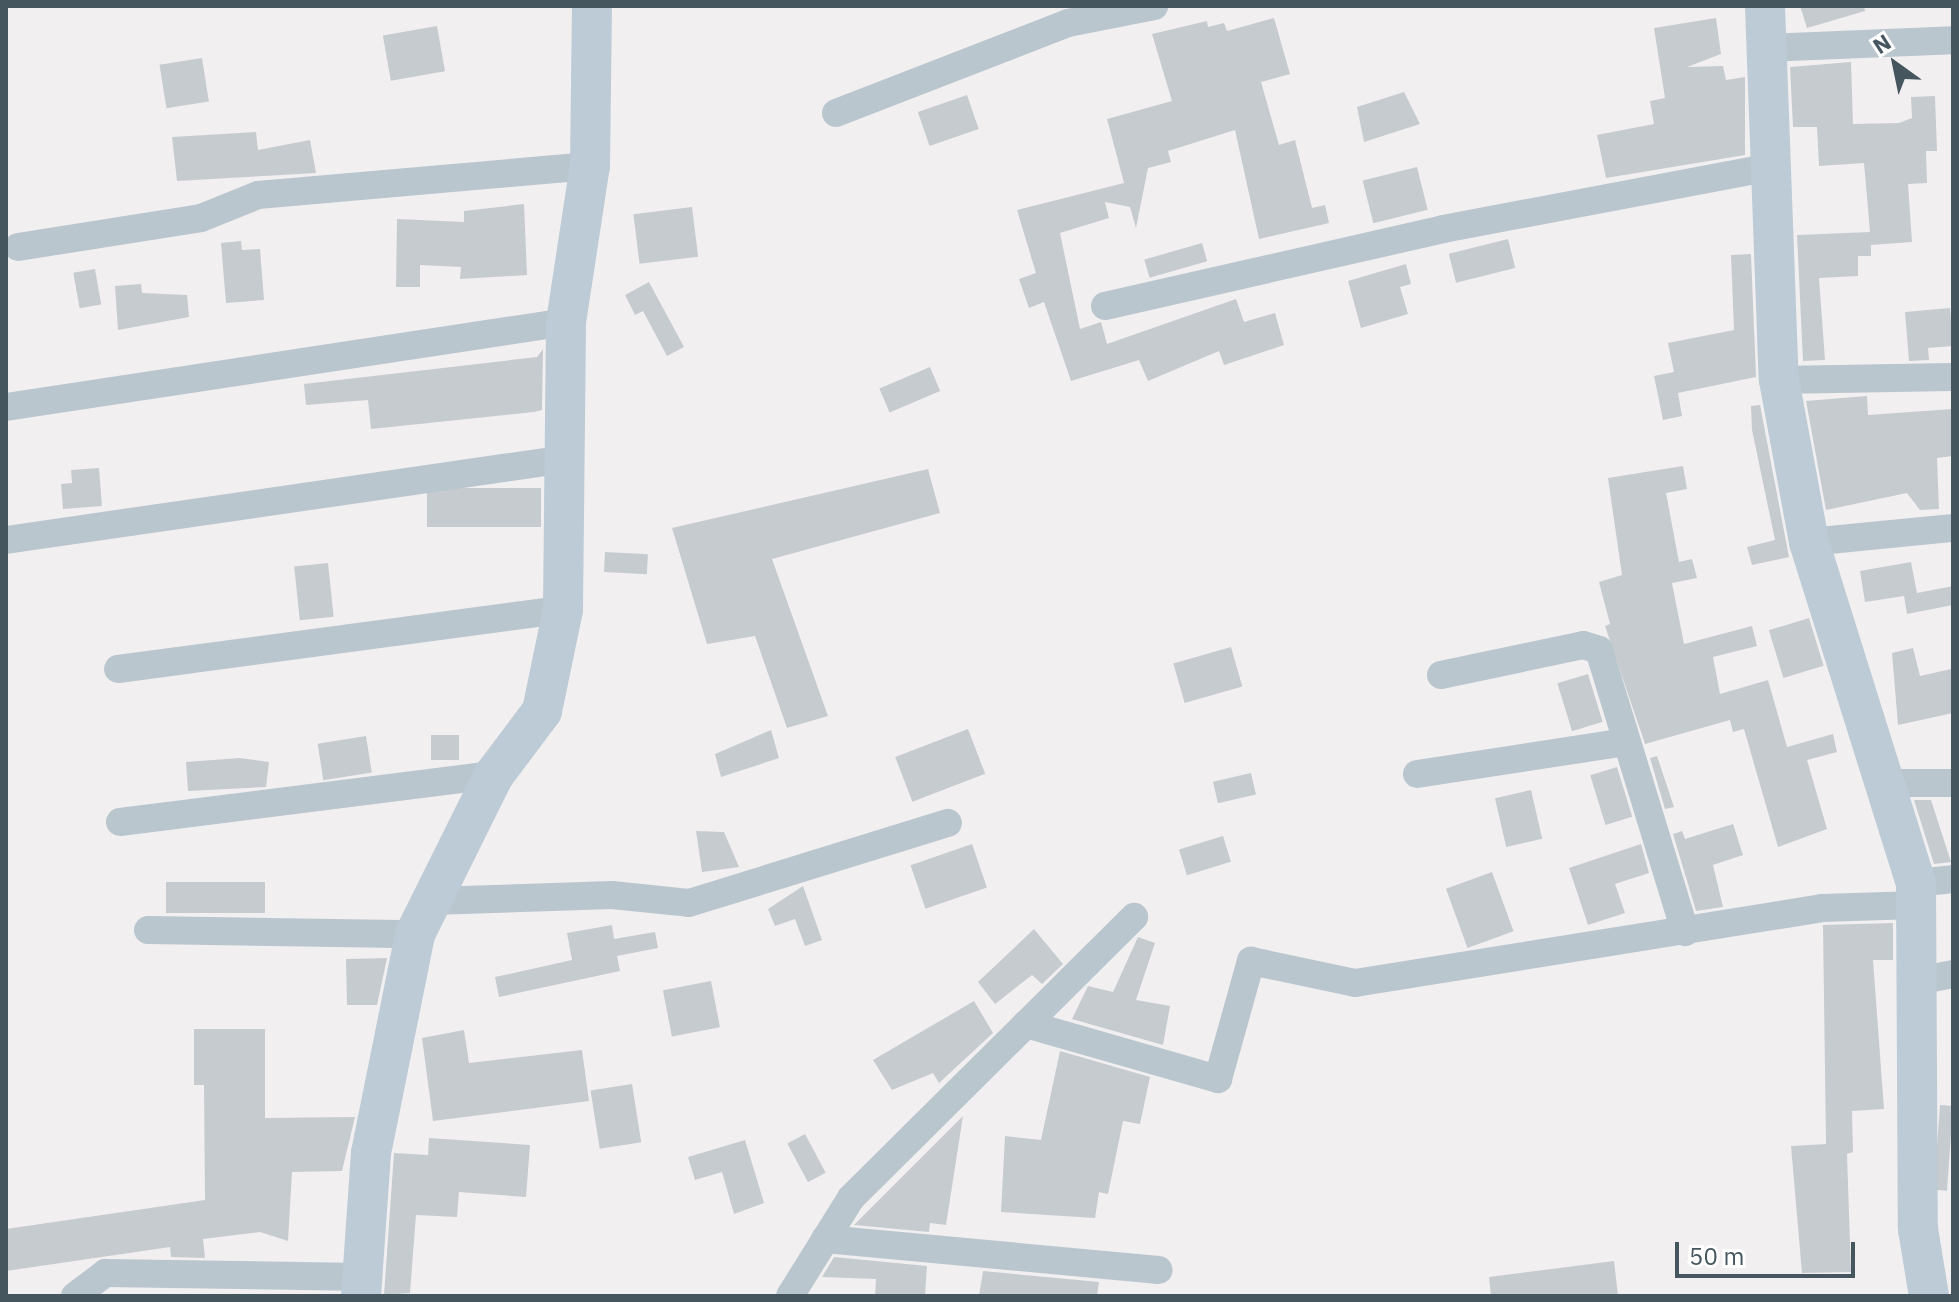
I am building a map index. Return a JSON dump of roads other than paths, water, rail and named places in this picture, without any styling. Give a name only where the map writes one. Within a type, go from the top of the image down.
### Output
[{"type":"street","points":[[75,1296],[105,1273],[362,1286],[371,1153],[424,918],[494,775],[542,711],[563,610],[566,322],[590,166],[592,6]]},
{"type":"street","points":[[836,113],[1068,23],[1154,6]]},
{"type":"street","points":[[1765,6],[1767,168],[1779,380],[1809,542],[1885,783],[1929,889],[1935,978],[1918,1229],[1929,1296]]},
{"type":"street","points":[[1766,48],[1953,40]]},
{"type":"street","points":[[18,247],[201,218],[258,195],[590,166]]},
{"type":"street","points":[[1105,306],[1443,229],[1767,168]]},
{"type":"street","points":[[6,407],[566,322]]},
{"type":"street","points":[[1779,380],[1953,377]]},
{"type":"street","points":[[6,540],[565,459]]},
{"type":"street","points":[[1809,542],[1953,528]]},
{"type":"street","points":[[118,669],[563,610]]},
{"type":"street","points":[[1441,675],[1593,644],[1627,742],[1685,932]]},
{"type":"street","points":[[1417,774],[1627,742]]},
{"type":"street","points":[[120,822],[494,775]]},
{"type":"street","points":[[1885,783],[1953,783]]},
{"type":"street","points":[[148,930],[424,918],[612,895],[689,903],[948,823]]},
{"type":"street","points":[[1026,1024],[1218,1079],[1251,961],[1355,983],[1685,932],[1929,889]]},
{"type":"street","points":[[790,1296],[851,1198],[1134,917]]},
{"type":"street","points":[[825,1239],[1159,1270]]}]
